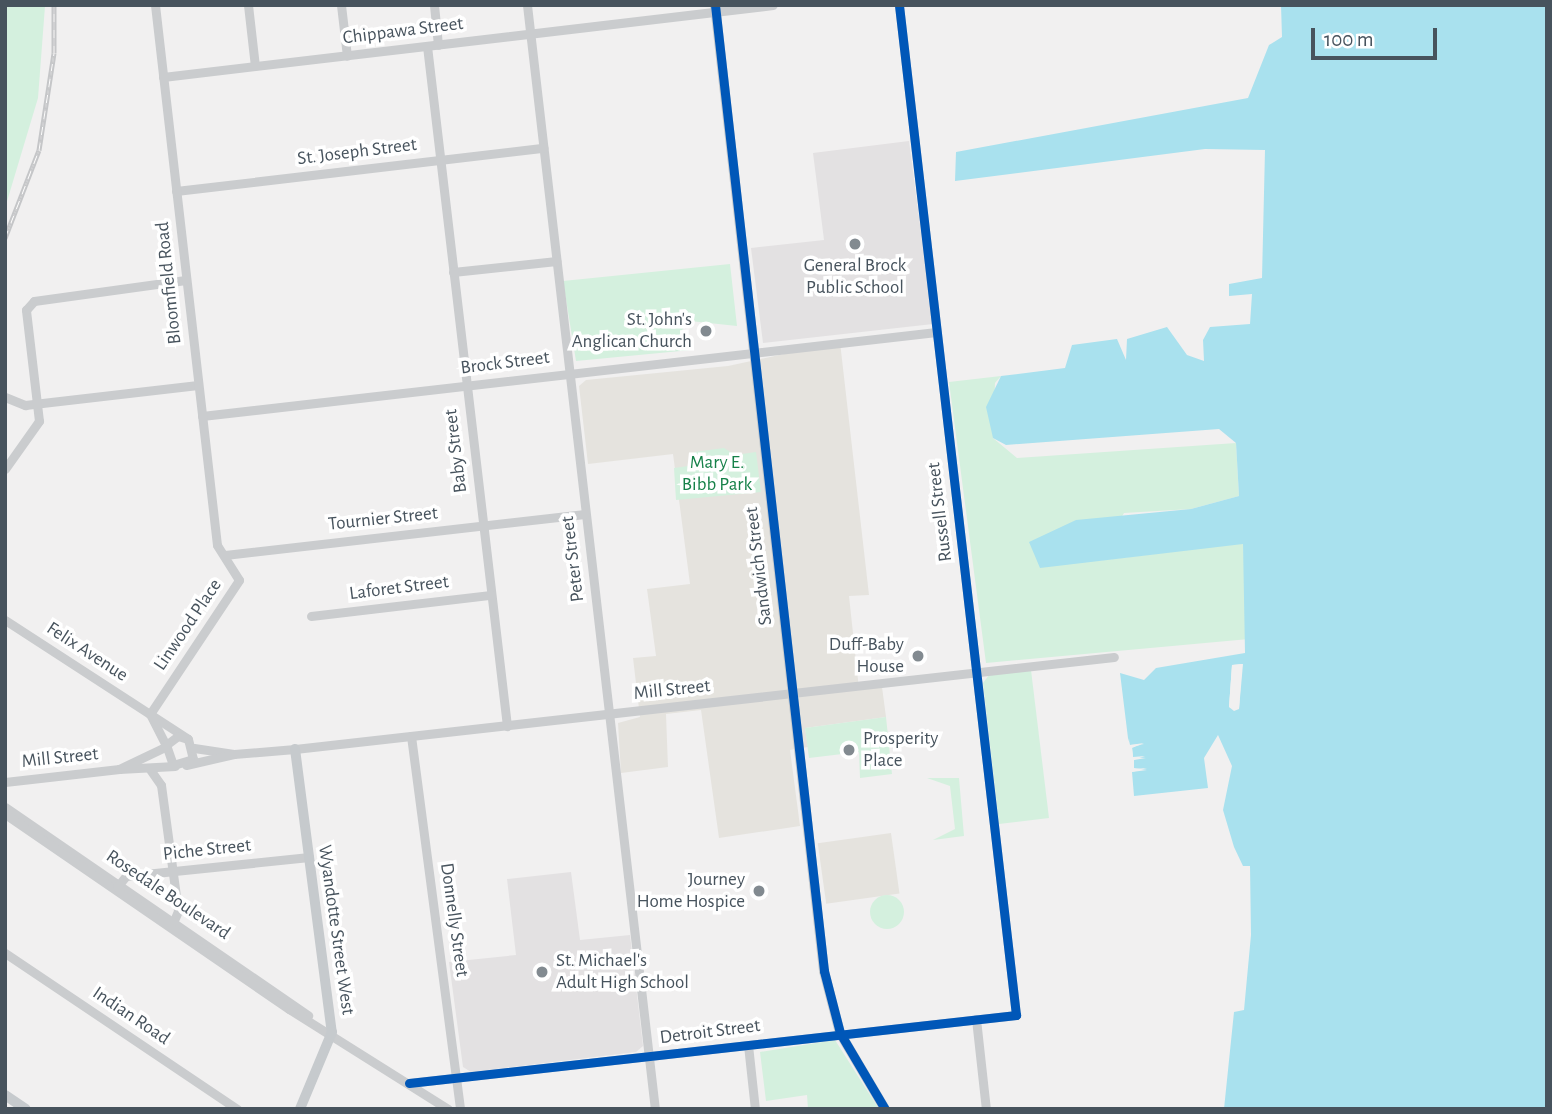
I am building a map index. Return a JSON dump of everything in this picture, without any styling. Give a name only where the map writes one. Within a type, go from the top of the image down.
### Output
[{"type":"main road","name":"Sandwich Street","points":[[715,9],[824,971],[840,1033],[885,1109]]},
{"type":"main road","name":"Wyandotte Street West","points":[[295,749],[332,1032],[300,1109]]},
{"type":"main road","points":[[5,1095],[26,1109]]},
{"type":"street","name":"Bloomfield Road","points":[[155,5],[217,545],[225,555]]},
{"type":"street","points":[[248,5],[255,66]]},
{"type":"street","points":[[341,5],[347,56]]},
{"type":"street","points":[[433,5],[438,45]]},
{"type":"street","name":"Peter Street","points":[[527,5],[655,1109]]},
{"type":"street","name":"Chippawa Street","points":[[163,77],[530,34],[715,9],[773,5]]},
{"type":"street","name":"Russell Street","points":[[899,5],[1016,1015]]},
{"type":"street","name":"Baby Street","points":[[427,46],[507,726]]},
{"type":"street","name":"St. Joseph Street","points":[[176,191],[542,148]]},
{"type":"street","points":[[453,272],[556,261]]},
{"type":"street","points":[[5,469],[39,421],[26,310],[34,300],[186,280]]},
{"type":"street","name":"Brock Street","points":[[202,416],[936,332]]},
{"type":"street","points":[[5,397],[37,404],[198,385]]},
{"type":"street","name":"Tournier Street","points":[[225,555],[585,514]]},
{"type":"street","name":"Linwood Place","points":[[150,714],[239,580],[225,555]]},
{"type":"street","name":"Laforet Street","points":[[312,616],[491,595]]},
{"type":"street","name":"Felix Avenue","points":[[5,620],[188,738]]},
{"type":"street","name":"Mill Street","points":[[5,782],[119,769],[180,766],[234,754],[1114,657]]},
{"type":"street","name":"Felix Avenue","points":[[150,714],[166,746]]},
{"type":"street","points":[[161,785],[180,766],[194,748],[188,738],[178,736],[166,746],[167,759],[180,766]]},
{"type":"street","name":"Donnelly Street","points":[[411,736],[460,1109]]},
{"type":"street","name":"Mill Street","points":[[119,769],[166,746]]},
{"type":"street","name":"Mill Street","points":[[194,748],[234,754]]},
{"type":"street","points":[[149,768],[161,785],[172,871],[173,924]]},
{"type":"street","name":"Rosedale Boulevard","points":[[5,807],[117,887]]},
{"type":"street","name":"Rosedale Boulevard","points":[[5,814],[448,1109]]},
{"type":"street","name":"Piche Street","points":[[117,887],[126,876],[309,857]]},
{"type":"street","name":"Indian Road","points":[[5,953],[237,1109]]},
{"type":"street","name":"Detroit Street","points":[[409,1083],[1016,1015]]},
{"type":"street","points":[[975,1019],[986,1109]]},
{"type":"street","points":[[748,1045],[757,1108]]},
{"type":"shaded area","name":"General Brock Public School","points":[[909,141],[933,324],[763,343],[751,248],[824,240],[813,153]]},
{"type":"shaded area","points":[[840,342],[869,595],[849,596],[859,689],[882,687],[886,717],[805,728],[808,747],[790,750],[800,826],[719,838],[701,710],[666,714],[668,767],[621,773],[618,723],[640,717],[633,658],[656,656],[647,589],[690,584],[673,454],[588,464],[579,386],[586,380],[728,366]]},
{"type":"shaded area","points":[[891,833],[899,893],[826,904],[818,843]]},
{"type":"shaded area","name":"St. Michael's Adult High School","points":[[571,872],[580,940],[630,935],[643,1046],[636,1052],[471,1072],[463,1067],[449,962],[516,955],[507,879]]},
{"type":"green space","points":[[5,5],[45,6],[38,98],[5,208]]},
{"type":"green space","points":[[730,264],[737,326],[690,321],[682,330],[691,350],[576,361],[563,281]]},
{"type":"green space","points":[[1001,376],[995,383],[993,438],[1017,458],[1236,443],[1239,496],[1191,509],[1124,513],[1096,561],[1243,543],[1249,639],[986,663],[949,382]]},
{"type":"green space","name":"Mary E. Bibb Park","points":[[724,448],[735,455],[756,452],[761,492],[676,500],[674,468],[695,465],[694,452]]},
{"type":"green space","points":[[1031,670],[1049,818],[999,824],[983,683],[989,675]]},
{"type":"green space","name":"Prosperity Place","points":[[886,717],[892,774],[860,778],[859,752],[809,758],[805,728]]},
{"type":"green space","points":[[927,778],[959,778],[964,836],[933,840],[955,829],[950,786]]},
{"type":"green space","points":[[887,895],[899,900],[904,912],[899,924],[887,929],[875,924],[870,912],[875,900]]},
{"type":"green space","points":[[835,1040],[879,1109],[808,1109],[807,1095],[766,1101],[760,1052]]},
{"type":"water","points":[[1281,5],[1547,5],[1547,1109],[1224,1109],[1234,1012],[1244,1010],[1251,935],[1250,866],[1243,866],[1223,810],[1232,766],[1218,735],[1204,758],[1208,788],[1134,796],[1132,772],[1147,768],[1134,769],[1133,760],[1145,756],[1133,757],[1132,747],[1144,744],[1130,745],[1120,673],[1144,680],[1156,668],[1245,653],[1243,544],[1040,568],[1029,542],[1076,520],[1191,509],[1239,496],[1236,443],[1219,429],[1006,445],[993,438],[986,407],[1001,376],[1065,368],[1072,345],[1117,339],[1126,360],[1127,339],[1167,327],[1187,355],[1204,361],[1203,340],[1210,327],[1250,324],[1252,294],[1229,296],[1229,284],[1262,278],[1265,150],[1205,149],[955,181],[956,152],[1248,98],[1269,45],[1282,37]],"holes":[[[1242,664],[1239,709],[1229,707],[1232,665]]]},
{"type":"pier","points":[[1243,664],[1239,709],[1234,711],[1229,707],[1232,665]]},
{"type":"pier","points":[[1129,738],[1130,745],[1144,743],[1132,748],[1133,757],[1146,758],[1134,760],[1134,768],[1147,770],[1132,772]]},
{"type":"railway","points":[[5,238],[39,150],[54,53],[54,5]]},
{"type":"cycle path","points":[[715,5],[824,971],[840,1033],[885,1109]]},
{"type":"cycle path","points":[[409,1083],[1016,1015],[899,5]]},
{"type":"place","name":"General Brock Public School","points":[[855,244]]},
{"type":"place","name":"St. John's Anglican Church","points":[[706,331]]},
{"type":"place","name":"Duff-Baby House","points":[[918,656]]},
{"type":"place","name":"Prosperity Place","points":[[849,750]]},
{"type":"place","name":"Journey Home Hospice","points":[[759,891]]},
{"type":"place","name":"St. Michael's Adult High School","points":[[542,972]]}]
